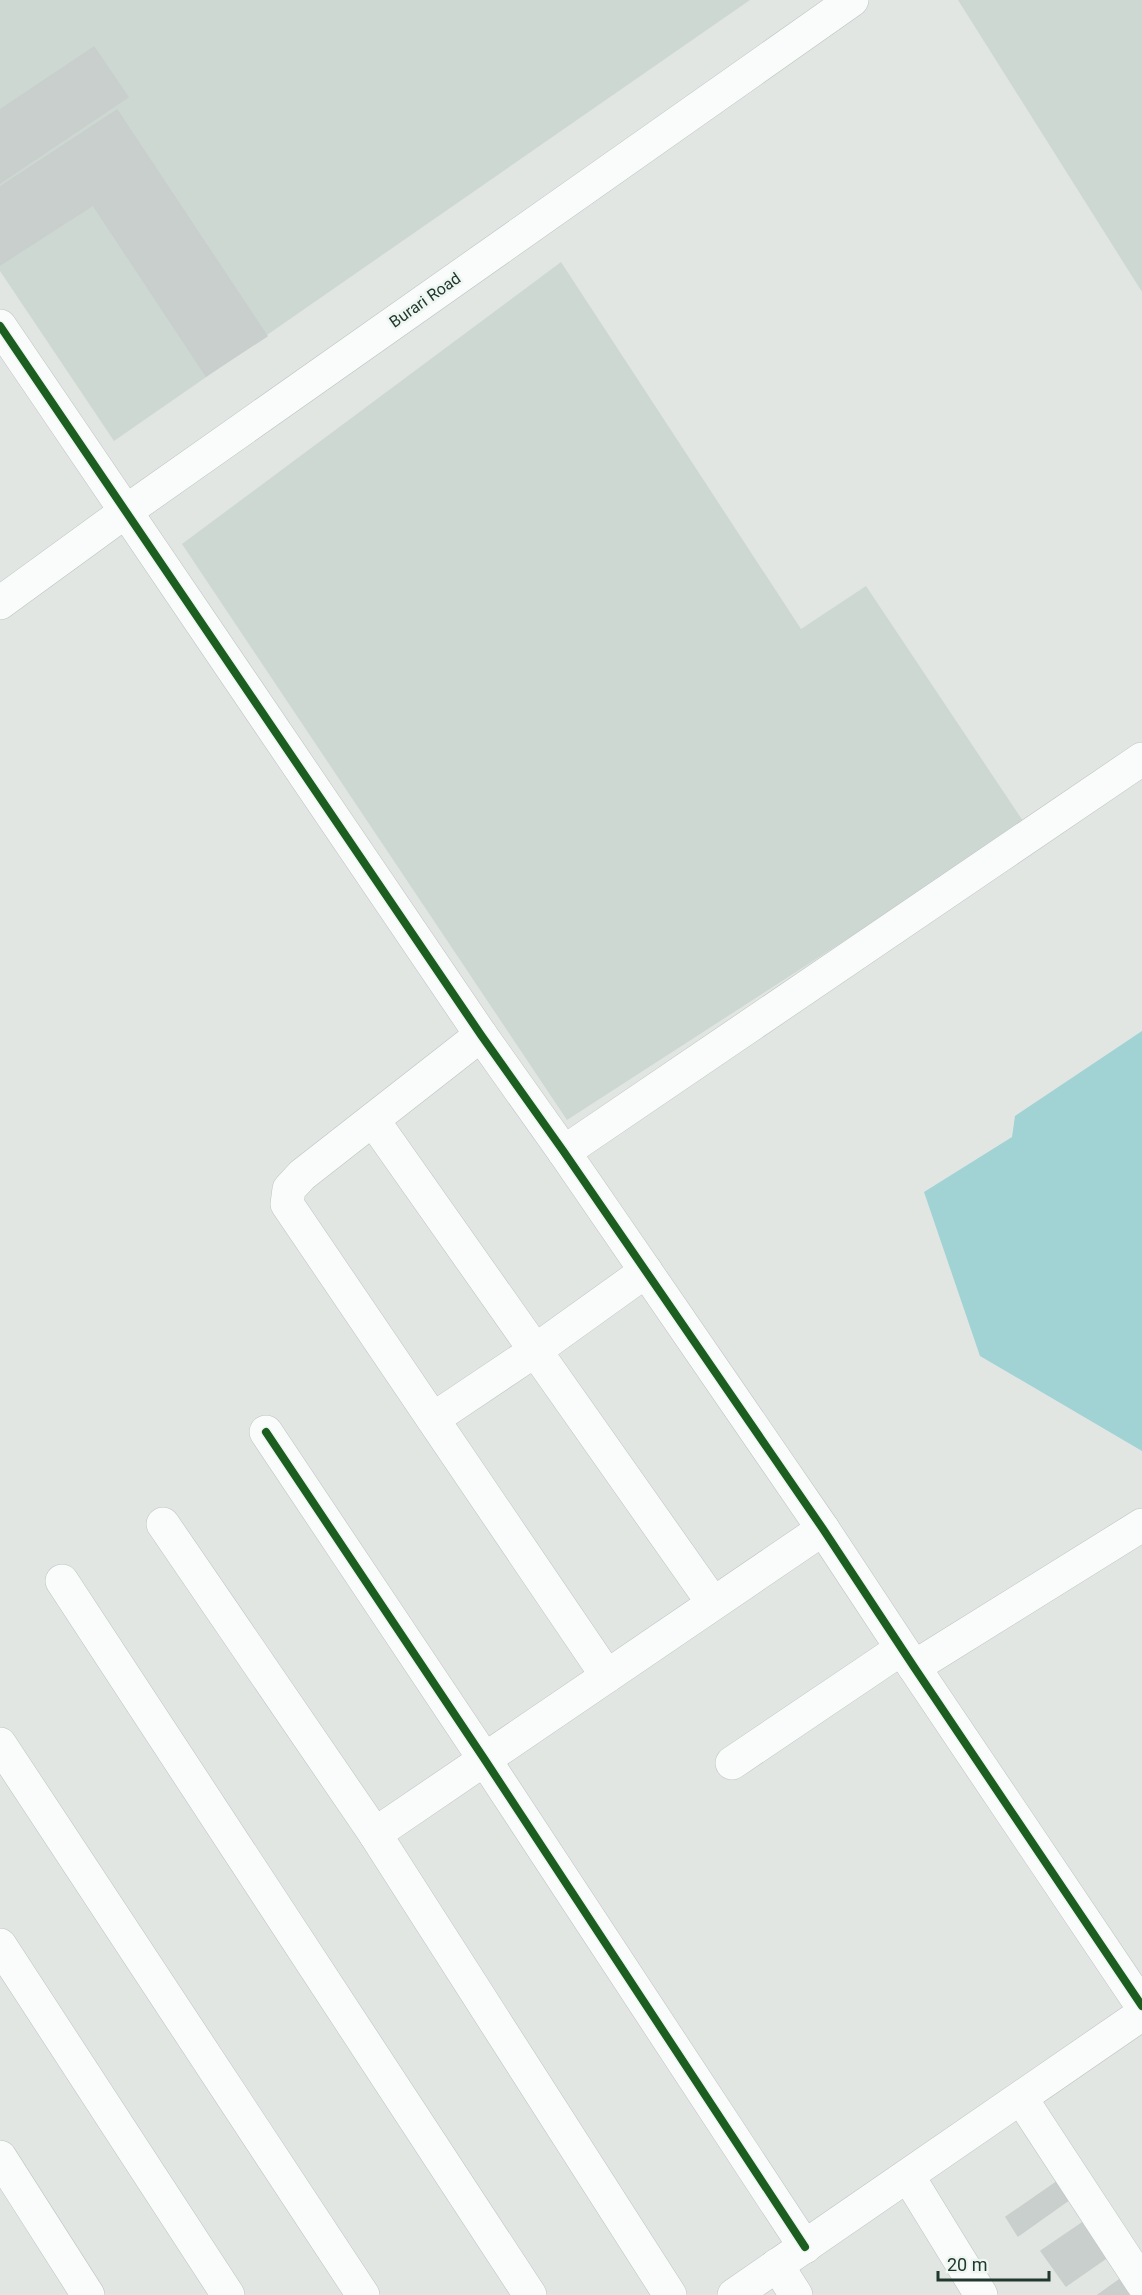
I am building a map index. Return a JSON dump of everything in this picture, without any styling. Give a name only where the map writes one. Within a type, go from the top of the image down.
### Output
[{"type":"street","name":"Burari Road","points":[[0,603],[125,512],[852,0]]},
{"type":"street","points":[[0,326],[481,1035],[823,1529],[907,1658],[1142,2006]]},
{"type":"street","points":[[564,1152],[1142,759]]},
{"type":"street","points":[[481,1035],[302,1175],[289,1189],[287,1204],[607,1676]]},
{"type":"street","points":[[373,1120],[713,1603]]},
{"type":"street","points":[[433,1419],[536,1350],[646,1271]]},
{"type":"street","points":[[266,1432],[805,2247]]},
{"type":"street","points":[[163,1524],[375,1834],[670,2295]]},
{"type":"street","points":[[732,1763],[907,1658],[1142,1525]]},
{"type":"street","points":[[375,1834],[823,1529]]},
{"type":"street","points":[[62,1581],[530,2295]]},
{"type":"street","points":[[0,1744],[363,2295]]},
{"type":"street","points":[[0,1945],[228,2295]]},
{"type":"street","points":[[734,2295],[1142,2014]]},
{"type":"street","points":[[1021,2098],[1142,2283]]},
{"type":"street","points":[[0,2157],[88,2295]]},
{"type":"street","points":[[908,2176],[981,2295]]},
{"type":"street","points":[[777,2265],[796,2295]]},
{"type":"shaded area","points":[[0,0],[750,0],[114,441],[0,271]]},
{"type":"shaded area","points":[[958,0],[1142,0],[1142,292]]},
{"type":"shaded area","points":[[561,262],[801,629],[866,586],[1025,824],[567,1120],[182,544]]},
{"type":"water","points":[[1142,1031],[1142,1451],[980,1356],[924,1192],[1012,1137],[1015,1116]]},
{"type":"building","points":[[94,47],[128,97],[0,183],[0,110]]},
{"type":"building","points":[[117,110],[267,336],[206,376],[93,205],[0,265],[0,187]]},
{"type":"building","points":[[1058,2181],[1070,2199],[1018,2236],[1006,2217]]},
{"type":"building","points":[[1082,2223],[1106,2258],[1066,2286],[1041,2251]]},
{"type":"building","points":[[1119,2280],[1129,2295],[1098,2295]]},
{"type":"cycle path","points":[[0,326],[481,1035],[823,1529],[1142,2006]]},
{"type":"cycle path","points":[[266,1432],[805,2247]]}]
